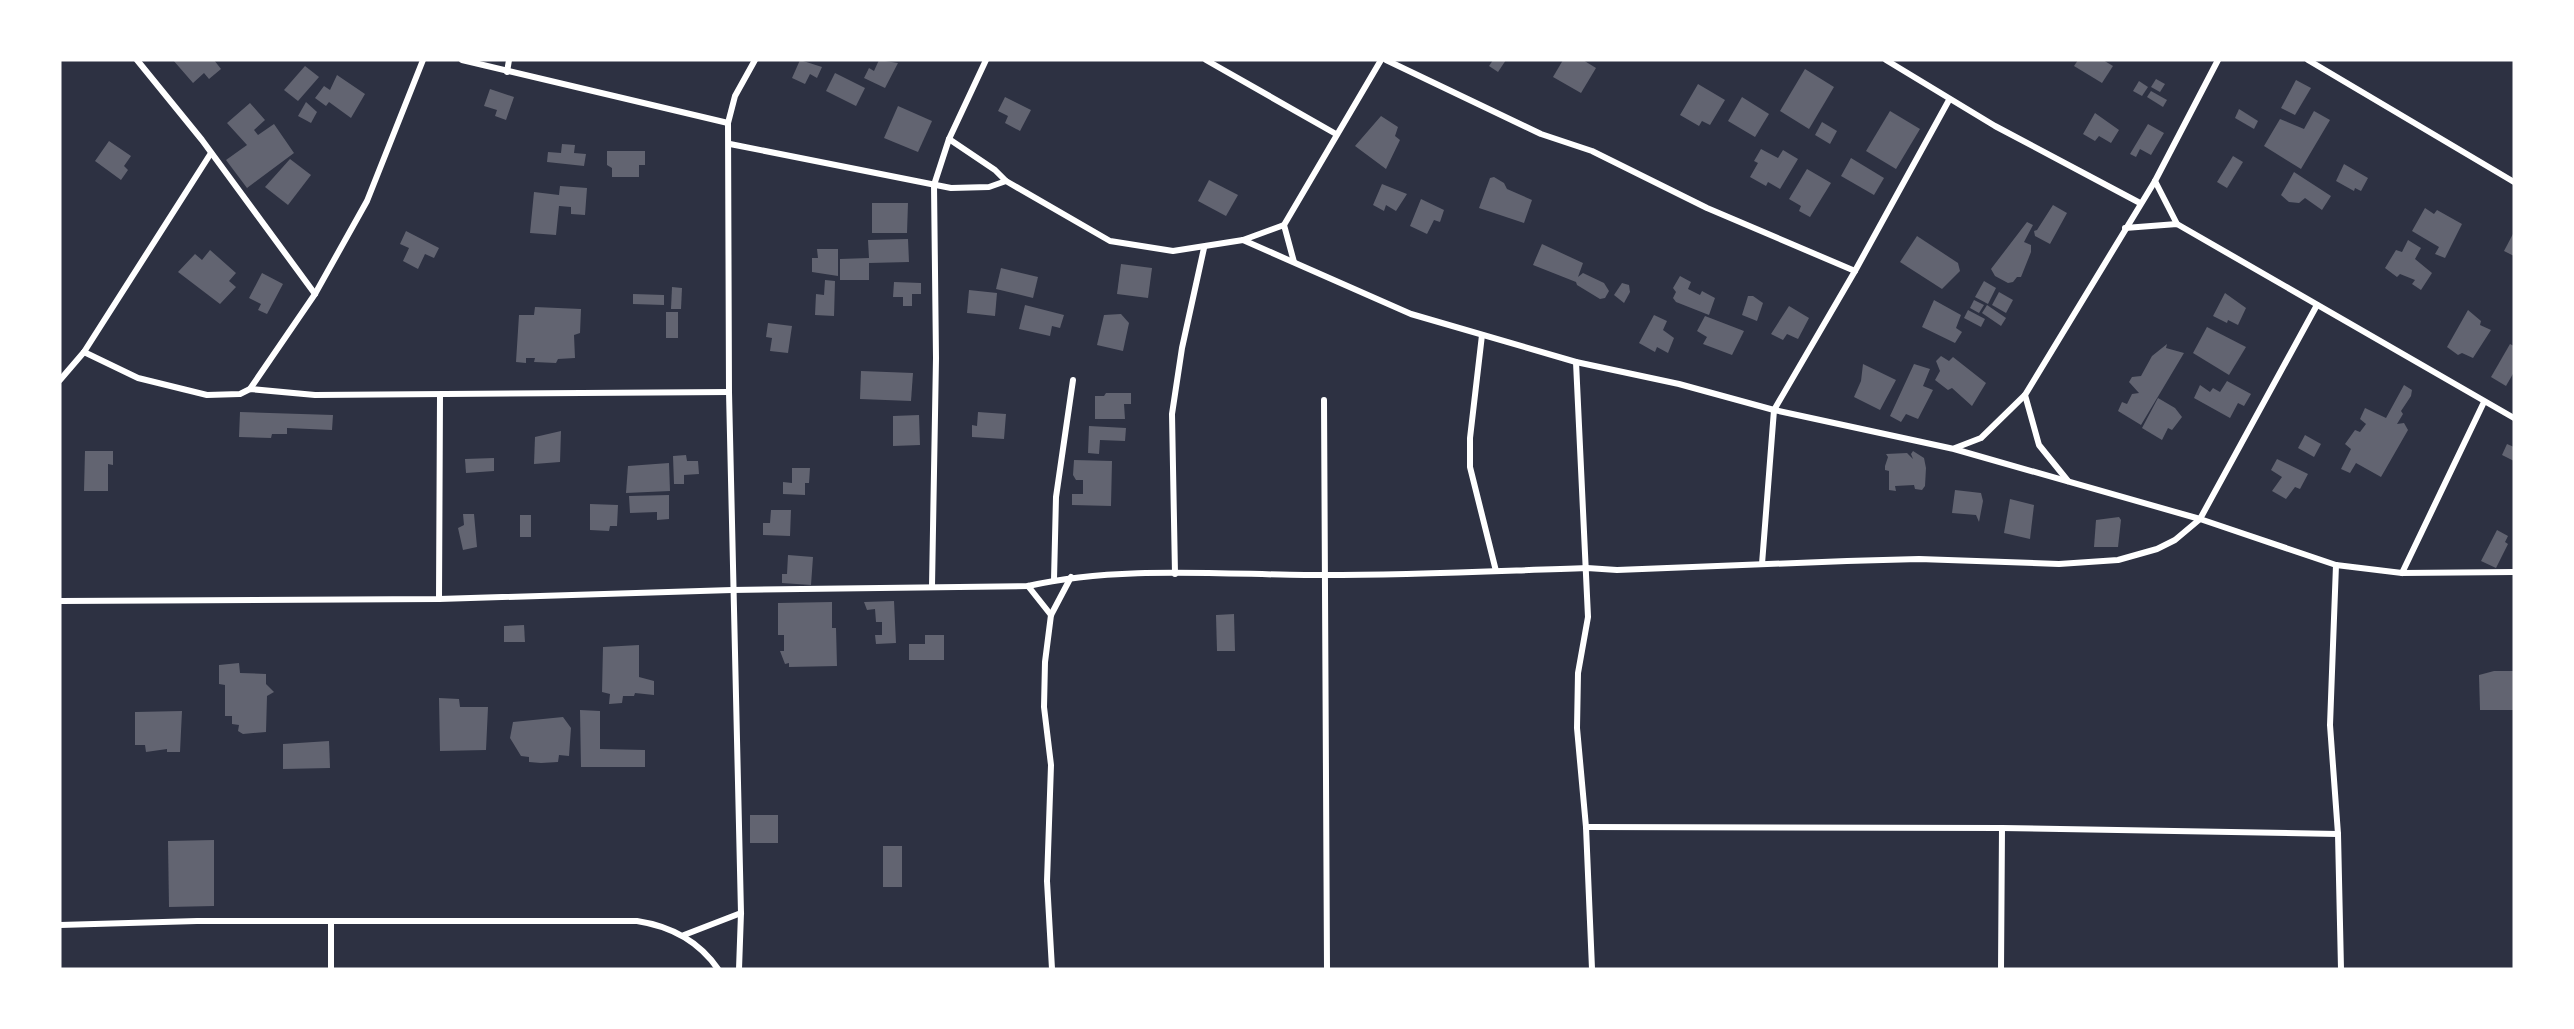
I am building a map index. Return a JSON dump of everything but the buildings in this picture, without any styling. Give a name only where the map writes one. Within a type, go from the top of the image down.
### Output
[{"type":"street","points":[[137,60],[211,153],[315,294]]},
{"type":"street","points":[[84,352],[138,378],[179,389],[207,395],[240,394],[250,389],[315,294],[367,201],[423,60]]},
{"type":"street","points":[[462,60],[728,123]]},
{"type":"street","points":[[507,72],[509,60]]},
{"type":"street","points":[[739,969],[741,913],[732,590],[729,392],[730,144],[728,123],[735,96],[755,60]]},
{"type":"street","points":[[932,586],[936,358],[934,185],[949,139],[986,60]]},
{"type":"street","points":[[1206,60],[1336,134]]},
{"type":"street","points":[[949,139],[995,170],[1006,181],[1110,241],[1173,251],[1204,248],[1243,240],[1284,225],[1381,60]]},
{"type":"street","points":[[1386,60],[1541,135],[1592,151],[1717,212],[1855,272]]},
{"type":"street","points":[[1886,60],[1949,100],[2140,203]]},
{"type":"street","points":[[1954,449],[1981,438],[2025,395],[2155,181],[2218,60]]},
{"type":"street","points":[[2308,60],[2514,182]]},
{"type":"street","points":[[1762,564],[1774,410],[1855,272],[1949,100]]},
{"type":"street","points":[[730,144],[951,188],[989,187],[1006,181]]},
{"type":"street","points":[[60,380],[84,352],[211,153]]},
{"type":"street","points":[[2155,181],[2177,224],[2514,418]]},
{"type":"street","points":[[2125,228],[2177,224]]},
{"type":"street","points":[[1284,225],[1294,262]]},
{"type":"street","points":[[1243,240],[1411,314],[1576,362],[1679,384],[1774,410],[1954,449],[2200,519],[2336,565],[2402,573],[2514,572]]},
{"type":"street","points":[[1175,574],[1172,414],[1182,348],[1204,248]]},
{"type":"street","points":[[60,601],[439,599],[732,590],[1028,586],[1071,577],[1175,574],[1327,575],[1587,568],[1617,570],[1919,559],[2059,564],[2118,560],[2157,549],[2175,540],[2200,519],[2317,305]]},
{"type":"street","points":[[1482,335],[1470,438],[1470,467],[1496,571]]},
{"type":"street","points":[[1576,362],[1588,616],[1578,673],[1577,728],[1586,827],[1592,969]]},
{"type":"street","points":[[1054,580],[1056,497],[1073,380]]},
{"type":"street","points":[[250,389],[315,395],[440,396],[729,392]]},
{"type":"street","points":[[2025,395],[2039,445],[2068,481]]},
{"type":"street","points":[[439,599],[440,396]]},
{"type":"street","points":[[1324,400],[1327,575],[1324,822],[1327,969]]},
{"type":"street","points":[[2402,573],[2484,402]]},
{"type":"street","points":[[2336,565],[2330,725],[2338,834],[2341,969]]},
{"type":"street","points":[[1052,969],[1047,881],[1051,765],[1044,707],[1045,662],[1052,615],[1071,577]]},
{"type":"street","points":[[1028,586],[1052,615]]},
{"type":"street","points":[[1586,827],[2002,828],[2338,834]]},
{"type":"street","points":[[2001,969],[2002,828]]},
{"type":"street","points":[[684,935],[741,913]]},
{"type":"street","points":[[331,921],[331,969]]},
{"type":"street","points":[[60,925],[331,921],[637,921],[659,924],[684,935],[718,969]]}]
